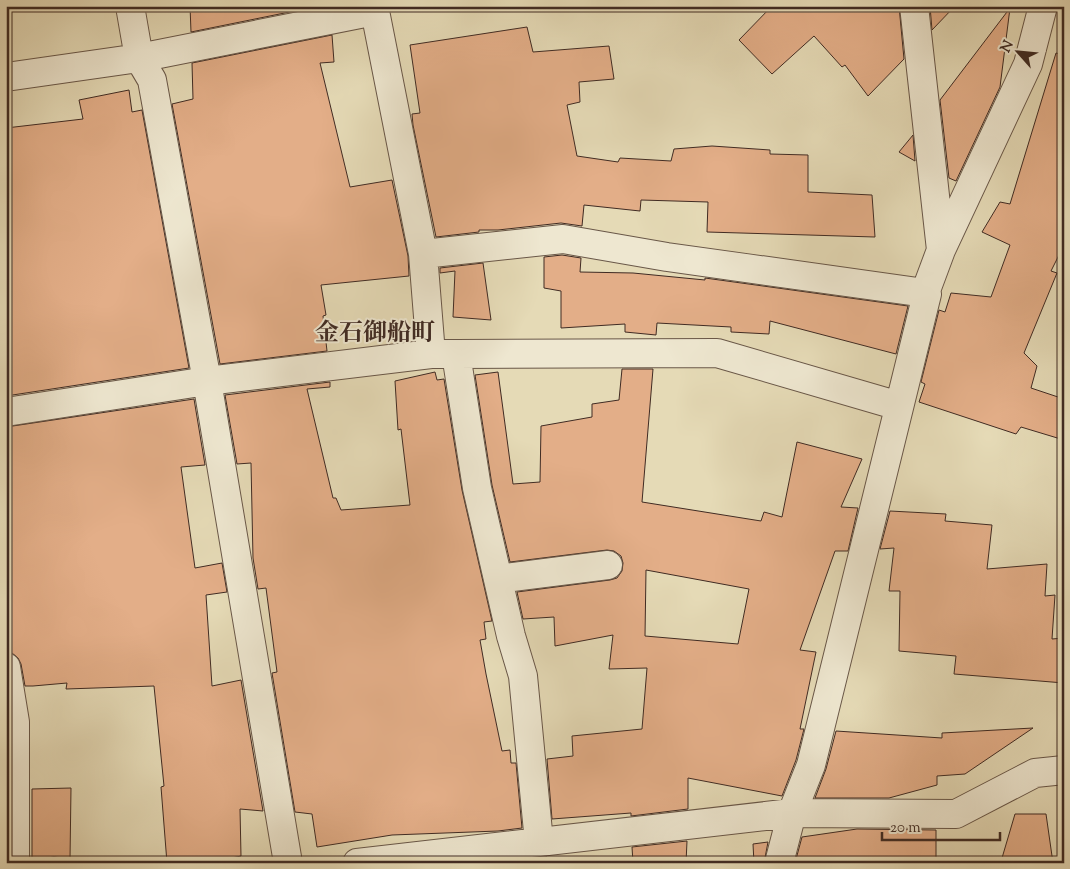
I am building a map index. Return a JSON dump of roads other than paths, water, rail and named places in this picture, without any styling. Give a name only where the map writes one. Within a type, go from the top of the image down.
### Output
[{"type":"street","points":[[130,6],[138,58],[152,80],[207,381],[288,863]]},
{"type":"street","points":[[914,6],[941,250]]},
{"type":"street","points":[[779,863],[792,813],[811,765],[927,294],[925,293],[941,250],[1028,64],[1043,6]]},
{"type":"street","points":[[6,77],[138,58],[374,9],[443,354],[477,488],[511,636],[523,676],[539,842]]},
{"type":"street","points":[[423,254],[563,239],[667,257],[925,293]]},
{"type":"street","points":[[6,412],[207,381],[443,354],[717,353],[899,406]]},
{"type":"street","points":[[498,579],[608,565]]},
{"type":"street","points":[[6,667],[16,722],[15,863]]},
{"type":"street","points":[[357,863],[424,859],[539,842],[792,813],[956,814],[1035,773],[1064,770]]},
{"type":"district","name":"金石御船町","points":[[375,334]]}]
